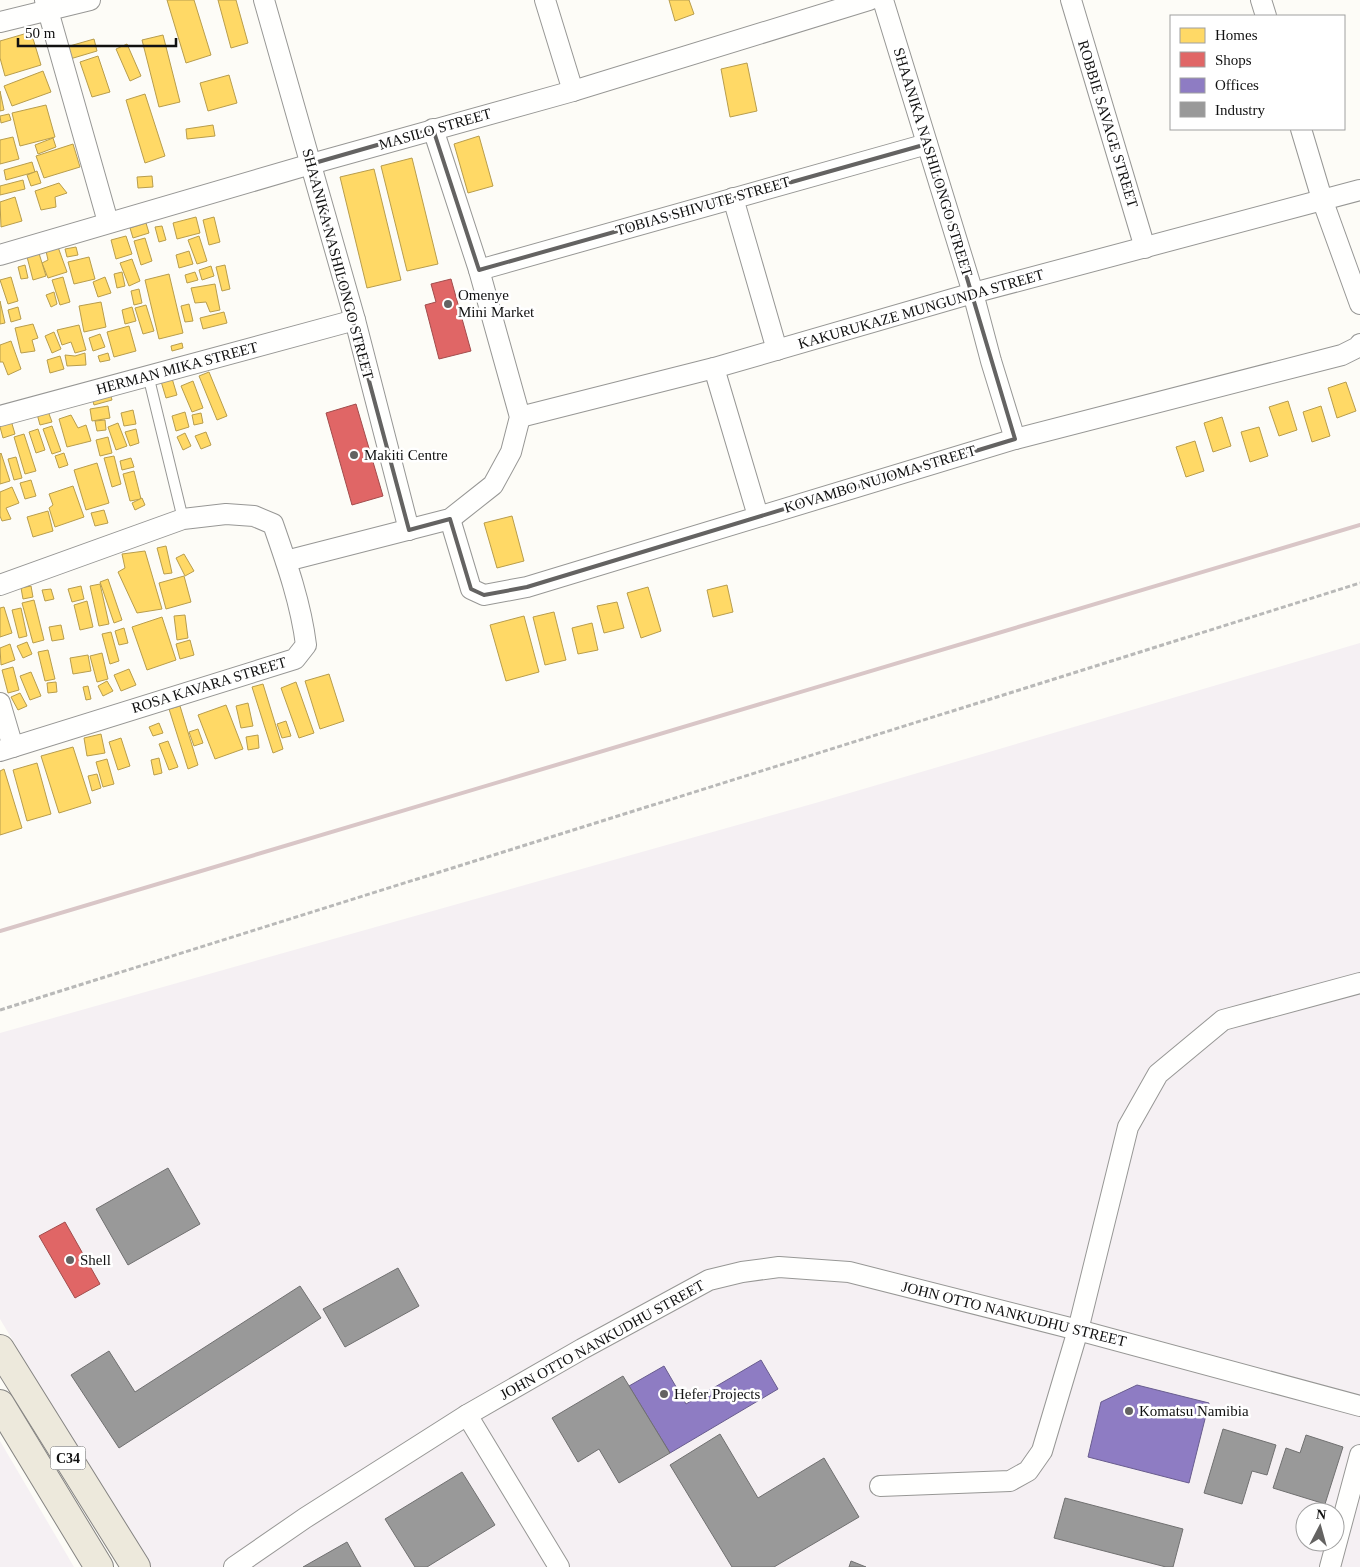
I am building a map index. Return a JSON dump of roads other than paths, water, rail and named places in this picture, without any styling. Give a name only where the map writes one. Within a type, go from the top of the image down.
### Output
[{"type":"main road","name":"C34","points":[[0,1348],[136,1567]]},
{"type":"main road","name":"C34","points":[[0,1404],[99,1567]]},
{"type":"street","points":[[0,22],[47,5],[90,0]]},
{"type":"street","name":"SHAANIKA NASHILONGO STREET","points":[[264,0],[355,320],[409,530]]},
{"type":"street","points":[[545,0],[573,91]]},
{"type":"street","name":"MASILO STREET","points":[[0,255],[108,222],[573,91],[869,0]]},
{"type":"street","name":"SHAANIKA NASHILONGO STREET","points":[[883,0],[973,293],[991,361],[1015,439]]},
{"type":"street","name":"ROBBIE SAVAGE STREET","points":[[1071,0],[1145,248]]},
{"type":"street","points":[[1261,0],[1266,15]]},
{"type":"street","points":[[47,5],[108,222]]},
{"type":"street","points":[[286,561],[450,519],[493,484],[511,452],[520,417],[479,270],[433,129]]},
{"type":"street","points":[[1301,130],[1322,199],[1360,304]]},
{"type":"street","name":"TOBIAS SHIVUTE STREET","points":[[479,270],[927,144]]},
{"type":"street","name":"KAKURUKAZE MUNGUNDA STREET","points":[[520,417],[714,368],[973,293],[1360,190]]},
{"type":"street","points":[[733,198],[777,350]]},
{"type":"street","name":"HERMAN MIKA STREET","points":[[0,416],[355,320]]},
{"type":"street","name":"KOVAMBO NUJOMA STREET","points":[[450,519],[471,589],[484,595],[527,587],[1015,439],[1342,356],[1360,344]]},
{"type":"street","points":[[714,368],[758,516]]},
{"type":"street","name":"ROSA KAVARA STREET","points":[[0,585],[183,519],[226,514],[254,516],[273,524],[286,561],[304,627],[306,646],[295,659],[7,749]]},
{"type":"street","points":[[0,703],[7,749]]},
{"type":"street","points":[[880,1486],[1010,1481],[1028,1471],[1042,1451],[1078,1330],[1128,1127],[1158,1074],[1223,1020],[1360,983]]},
{"type":"street","name":"JOHN OTTO NANKUDHU STREET","points":[[234,1567],[304,1518],[467,1414],[709,1280],[742,1272],[779,1267],[849,1272],[1078,1330],[1360,1406]]},
{"type":"street","points":[[467,1414],[559,1567]]},
{"type":"street","points":[[1330,1567],[1360,1455]]},
{"type":"lane","points":[[148,376],[183,519]]},
{"type":"railway","points":[[0,931],[1360,525]]},
{"type":"place","name":"Omenye Mini Market","points":[[448,304]]},
{"type":"place","name":"Makiti Centre","points":[[354,455]]},
{"type":"place","name":"Shell","points":[[70,1260]]},
{"type":"place","name":"Hefer Projects","points":[[664,1394]]},
{"type":"place","name":"Komatsu Namibia","points":[[1129,1411]]}]
